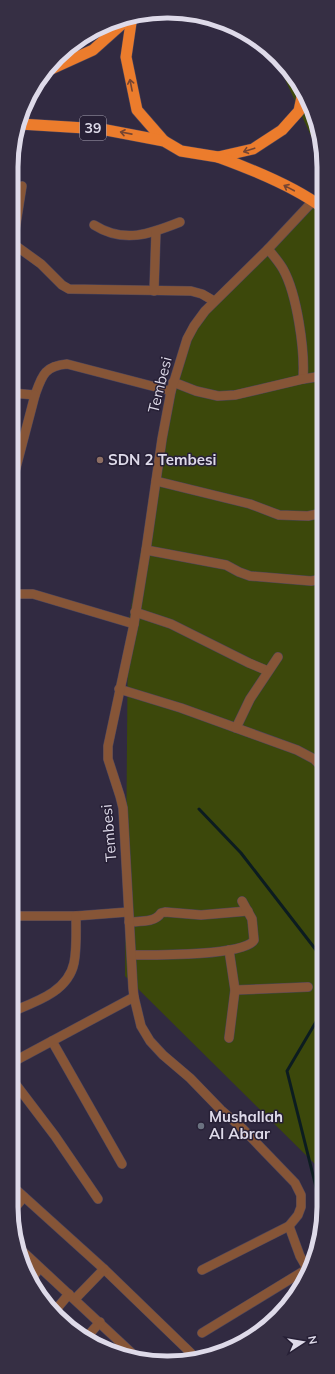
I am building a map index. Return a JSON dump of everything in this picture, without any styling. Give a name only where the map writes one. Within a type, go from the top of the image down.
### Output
[{"type":"highway","name":"39","points":[[130,23],[126,57],[136,110],[164,141],[181,151],[218,157],[241,165],[277,182],[317,204]]},
{"type":"highway","name":"39","points":[[58,66],[93,50],[120,26]]},
{"type":"highway","name":"39","points":[[218,157],[253,149],[282,130],[298,111],[301,99]]},
{"type":"highway","name":"39","points":[[24,124],[101,129],[164,141]]},
{"type":"street","points":[[18,211],[22,186]]},
{"type":"street","name":"Tembesi","points":[[288,1226],[298,1215],[301,1207],[301,1195],[296,1183],[243,1129],[220,1110],[190,1078],[163,1055],[150,1041],[140,1026],[134,997],[123,808],[108,759],[108,746],[134,624],[162,439],[172,386],[187,338],[194,326],[214,301],[268,249],[313,201]]},
{"type":"street","points":[[94,225],[104,231],[132,236],[146,234],[180,222]]},
{"type":"street","points":[[154,292],[156,231]]},
{"type":"street","points":[[18,247],[41,264],[62,285],[69,289],[154,292],[191,291],[202,294],[214,301]]},
{"type":"street","points":[[268,249],[283,270],[293,298],[302,344],[303,379]]},
{"type":"street","points":[[18,460],[35,395],[42,378],[48,370],[55,365],[67,364],[218,396],[235,395],[317,377]]},
{"type":"street","points":[[18,394],[35,395]]},
{"type":"street","points":[[156,481],[250,504],[279,515],[308,516],[317,514]]},
{"type":"street","points":[[146,550],[226,564],[239,572],[250,576],[311,581],[317,580]]},
{"type":"street","points":[[18,594],[33,594],[134,624]]},
{"type":"street","points":[[136,612],[171,624],[248,663],[268,671]]},
{"type":"street","points":[[236,728],[250,699],[278,657]]},
{"type":"street","points":[[119,689],[180,708],[297,750],[317,762]]},
{"type":"street","points":[[132,955],[191,954],[229,950],[248,945],[254,941],[254,931],[252,919],[242,901]]},
{"type":"street","points":[[129,922],[153,920],[158,918],[161,913],[164,912],[201,915],[248,911]]},
{"type":"street","points":[[18,916],[76,916],[128,912]]},
{"type":"street","points":[[18,1009],[49,995],[62,985],[74,964],[76,916]]},
{"type":"street","points":[[229,950],[236,990],[229,1038]]},
{"type":"street","points":[[236,990],[308,987]]},
{"type":"street","points":[[18,1059],[134,997]]},
{"type":"street","points":[[52,1041],[122,1164]]},
{"type":"street","points":[[18,1090],[55,1136],[98,1199]]},
{"type":"street","points":[[18,1191],[104,1269],[192,1354]]},
{"type":"street","points":[[18,1204],[24,1197]]},
{"type":"street","points":[[202,1270],[288,1226],[297,1250],[305,1266]]},
{"type":"street","points":[[26,1255],[100,1322],[128,1351]]},
{"type":"street","points":[[34,1275],[40,1268]]},
{"type":"street","points":[[58,1308],[104,1269]]},
{"type":"street","points":[[202,1333],[303,1272]]},
{"type":"street","points":[[89,1334],[100,1322]]},
{"type":"green space","points":[[281,70],[292,84],[302,101],[309,119],[316,146]]},
{"type":"green space","points":[[315,203],[317,205],[317,1166],[125,976],[128,625],[168,395],[194,326]]},
{"type":"waterway","points":[[199,809],[241,853],[317,951]]},
{"type":"waterway","points":[[317,1020],[287,1071],[317,1191]]},
{"type":"place","name":"SDN 2 Tembesi","points":[[100,460]]},
{"type":"place","name":"Mushallah Al Abrar","points":[[201,1126]]}]
